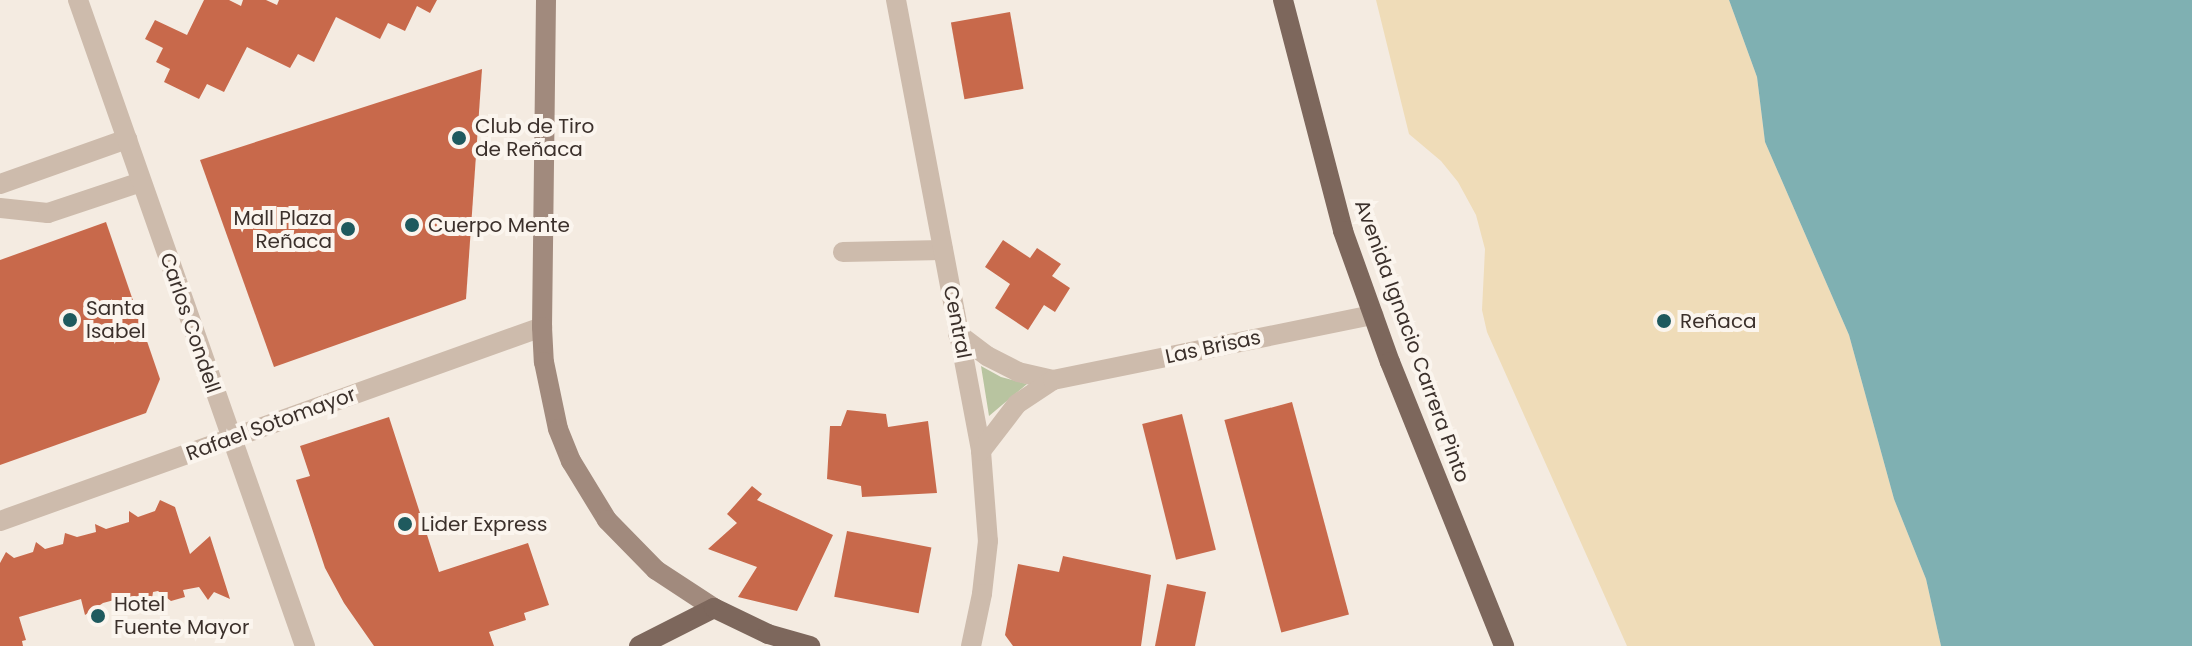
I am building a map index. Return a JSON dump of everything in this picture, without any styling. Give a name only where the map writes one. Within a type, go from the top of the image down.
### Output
[{"type":"main road","points":[[546,0],[542,327],[544,362],[558,429],[588,491],[607,520],[656,570],[714,608],[768,634],[810,646]]},
{"type":"main road","name":"Avenida Ignacio Carrera Pinto","points":[[1283,0],[1343,231],[1373,315],[1504,646]]},
{"type":"main road","points":[[639,646],[714,608]]},
{"type":"street","name":"Carlos Condell","points":[[78,0],[305,646]]},
{"type":"street","name":"Central","points":[[896,0],[981,451],[988,541],[982,594],[971,646]]},
{"type":"street","points":[[0,184],[127,139]]},
{"type":"street","points":[[0,208],[48,213],[141,182]]},
{"type":"street","points":[[843,252],[943,250]]},
{"type":"street","name":"Las Brisas","points":[[981,451],[1017,404],[1053,380],[1373,315]]},
{"type":"street","name":"Rafael Sotomayor","points":[[0,521],[542,327]]},
{"type":"street","name":"Las Brisas","points":[[958,334],[987,356],[1018,372],[1053,380]]},
{"type":"green space","points":[[981,366],[1001,377],[1027,384],[989,416]]},
{"type":"sand","name":"Reñaca","points":[[1376,0],[1729,0],[1757,77],[1765,142],[1849,335],[1894,499],[1926,579],[1941,646],[1627,646],[1487,332],[1482,310],[1485,249],[1476,215],[1458,182],[1441,161],[1409,134]]},
{"type":"water","points":[[1729,0],[2192,0],[2192,646],[1941,646],[1926,579],[1894,499],[1849,335],[1765,142],[1757,77]]},
{"type":"building","points":[[204,0],[229,0],[241,6],[243,0],[266,0],[277,5],[279,0],[437,0],[430,13],[417,6],[405,31],[388,23],[380,39],[336,17],[314,62],[298,54],[290,68],[247,47],[224,92],[207,84],[199,99],[164,82],[170,69],[156,62],[163,48],[145,39],[155,20],[187,35]]},
{"type":"building","points":[[1010,12],[1024,89],[964,99],[951,22]]},
{"type":"building","name":"Mall Plaza Reñaca","points":[[482,69],[466,299],[274,367],[200,160]]},
{"type":"building","name":"Santa Isabel","points":[[106,222],[160,379],[146,413],[0,465],[0,260]]},
{"type":"building","points":[[1003,240],[1030,258],[1037,248],[1061,264],[1052,276],[1070,288],[1055,312],[1044,305],[1028,330],[995,308],[1010,284],[985,267]]},
{"type":"building","points":[[1292,402],[1349,615],[1281,633],[1224,420]]},
{"type":"building","points":[[847,410],[886,414],[888,427],[928,421],[937,493],[862,497],[861,486],[827,479],[830,426],[841,426]]},
{"type":"building","points":[[1182,414],[1216,550],[1176,560],[1142,424]]},
{"type":"building","points":[[389,417],[439,572],[528,543],[549,605],[524,613],[526,620],[489,632],[494,646],[374,646],[344,603],[325,568],[296,480],[310,476],[300,446]]},
{"type":"building","points":[[752,486],[762,494],[757,500],[833,535],[797,611],[738,597],[757,567],[708,549],[737,523],[727,514]]},
{"type":"building","points":[[160,500],[175,507],[190,554],[210,536],[230,599],[214,592],[208,600],[199,587],[183,590],[185,597],[171,601],[158,591],[153,592],[152,599],[140,604],[137,598],[131,600],[129,596],[103,603],[85,615],[81,599],[19,617],[26,640],[22,641],[23,646],[0,646],[0,563],[6,552],[14,558],[33,552],[36,542],[45,549],[63,544],[65,533],[77,537],[96,532],[95,524],[106,529],[129,522],[129,511],[138,517],[155,511]]},
{"type":"building","points":[[847,531],[931,547],[919,613],[834,597]]},
{"type":"building","points":[[1063,556],[1151,575],[1141,646],[1013,646],[1005,635],[1018,564],[1059,572]]},
{"type":"building","points":[[1167,584],[1206,592],[1195,646],[1155,646]]},
{"type":"place","name":"Club de Tiro de Reñaca","points":[[459,138]]},
{"type":"place","name":"Cuerpo Mente","points":[[412,225]]},
{"type":"place","name":"Mall Plaza Reñaca","points":[[348,229]]},
{"type":"place","name":"Santa Isabel","points":[[70,320]]},
{"type":"place","name":"Reñaca","points":[[1664,321]]},
{"type":"place","name":"Lider Express","points":[[405,524]]},
{"type":"place","name":"Hotel Fuente Mayor","points":[[98,616]]}]
